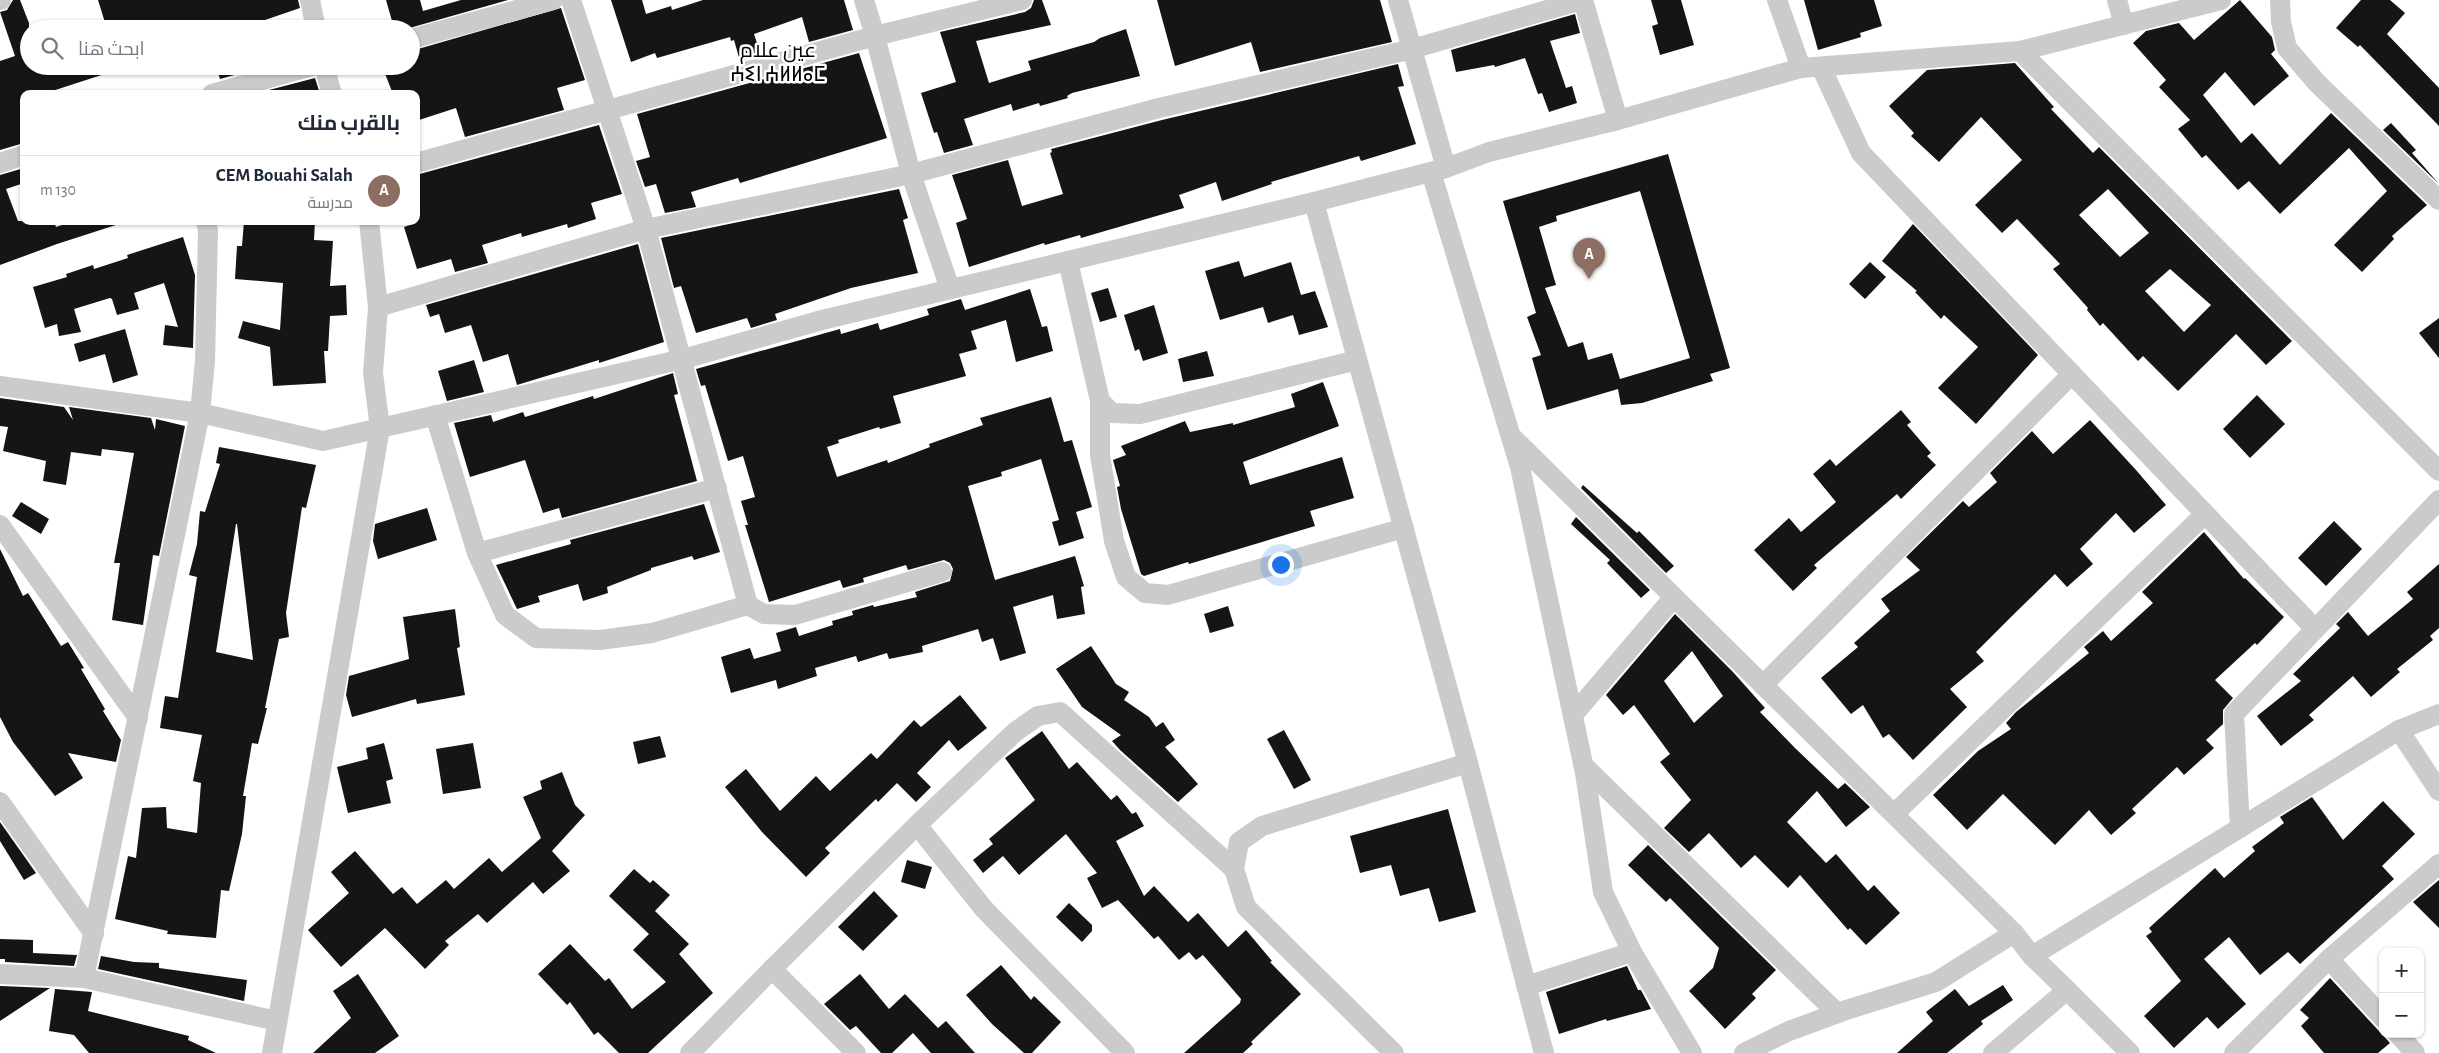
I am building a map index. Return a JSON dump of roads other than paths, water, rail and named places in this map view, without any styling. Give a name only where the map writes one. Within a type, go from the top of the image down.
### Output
[{"type":"street","points":[[310,0],[314,20]]},
{"type":"street","points":[[420,37],[553,0]]},
{"type":"street","points":[[571,0],[646,229],[683,359],[748,605],[764,614],[795,615],[942,572]]},
{"type":"street","points":[[864,0],[911,174],[950,289]]},
{"type":"street","points":[[420,162],[875,36],[1022,0]]},
{"type":"street","points":[[1398,0],[1412,49],[1439,170],[1520,467],[1584,764],[1603,892],[1632,952],[1692,1053]]},
{"type":"street","points":[[378,307],[646,229],[911,174],[1159,108],[1412,49],[1582,0],[1618,120]]},
{"type":"street","points":[[1777,0],[1801,68]]},
{"type":"street","points":[[2117,0],[2124,25]]},
{"type":"street","points":[[0,386],[200,413],[323,441],[683,359],[822,320],[1314,202],[1439,170],[1489,152],[1618,120],[1801,68],[2020,51],[2221,0]]},
{"type":"street","points":[[2280,0],[2287,48],[2317,83],[2439,200]]},
{"type":"street","points":[[2020,51],[2439,471]]},
{"type":"street","points":[[1821,67],[1861,153],[2315,629]]},
{"type":"street","points":[[226,90],[280,75]]},
{"type":"street","points":[[327,75],[331,90]]},
{"type":"street","points":[[0,162],[20,156]]},
{"type":"street","points":[[1314,202],[1468,763],[1544,1053]]},
{"type":"street","points":[[84,978],[200,413],[205,361],[207,225]]},
{"type":"street","points":[[272,1053],[380,428],[373,373],[378,307],[369,225]]},
{"type":"street","points":[[1068,261],[1100,401],[1100,455],[1114,542],[1126,577],[1145,593],[1168,595],[1404,528]]},
{"type":"street","points":[[1100,401],[1112,413],[1140,414],[1357,360]]},
{"type":"street","points":[[1763,685],[2072,374]]},
{"type":"street","points":[[435,415],[477,553],[505,615],[536,638],[600,640],[652,634],[748,605]]},
{"type":"street","points":[[1510,434],[2014,933],[2032,956],[2130,1053]]},
{"type":"street","points":[[477,553],[717,488]]},
{"type":"street","points":[[2240,828],[2234,714],[2439,500]]},
{"type":"street","points":[[1894,814],[2205,514]]},
{"type":"street","points":[[0,525],[138,718]]},
{"type":"street","points":[[1572,715],[1674,597]]},
{"type":"street","points":[[690,1053],[917,825],[1015,732],[1038,716],[1060,712],[1234,869]]},
{"type":"street","points":[[2032,956],[2399,730],[2439,714]]},
{"type":"street","points":[[2399,730],[2439,791]]},
{"type":"street","points":[[1394,1053],[1246,907],[1234,869],[1239,842],[1262,826],[1468,763]]},
{"type":"street","points":[[1584,764],[1837,1013]]},
{"type":"street","points":[[0,802],[94,934]]},
{"type":"street","points":[[917,825],[984,909],[1125,1053]]},
{"type":"street","points":[[2234,1053],[2329,959],[2439,864]]},
{"type":"street","points":[[1744,1053],[1789,1030],[1936,982],[2014,933]]},
{"type":"street","points":[[1526,986],[1632,952]]},
{"type":"street","points":[[2329,959],[2379,1014]]},
{"type":"street","points":[[772,969],[856,1053]]},
{"type":"street","points":[[0,974],[84,978],[277,1021]]},
{"type":"street","points":[[1993,1053],[2067,990]]},
{"type":"street","points":[[2402,1038],[2415,1053]]},
{"type":"place","name":"CEM Bouahi Salah","points":[[1589,279]]},
{"type":"district","name":"عين علام ⵄⵉⵏ ⵄⵍⵍⴰⵎ","points":[[778,62]]}]
